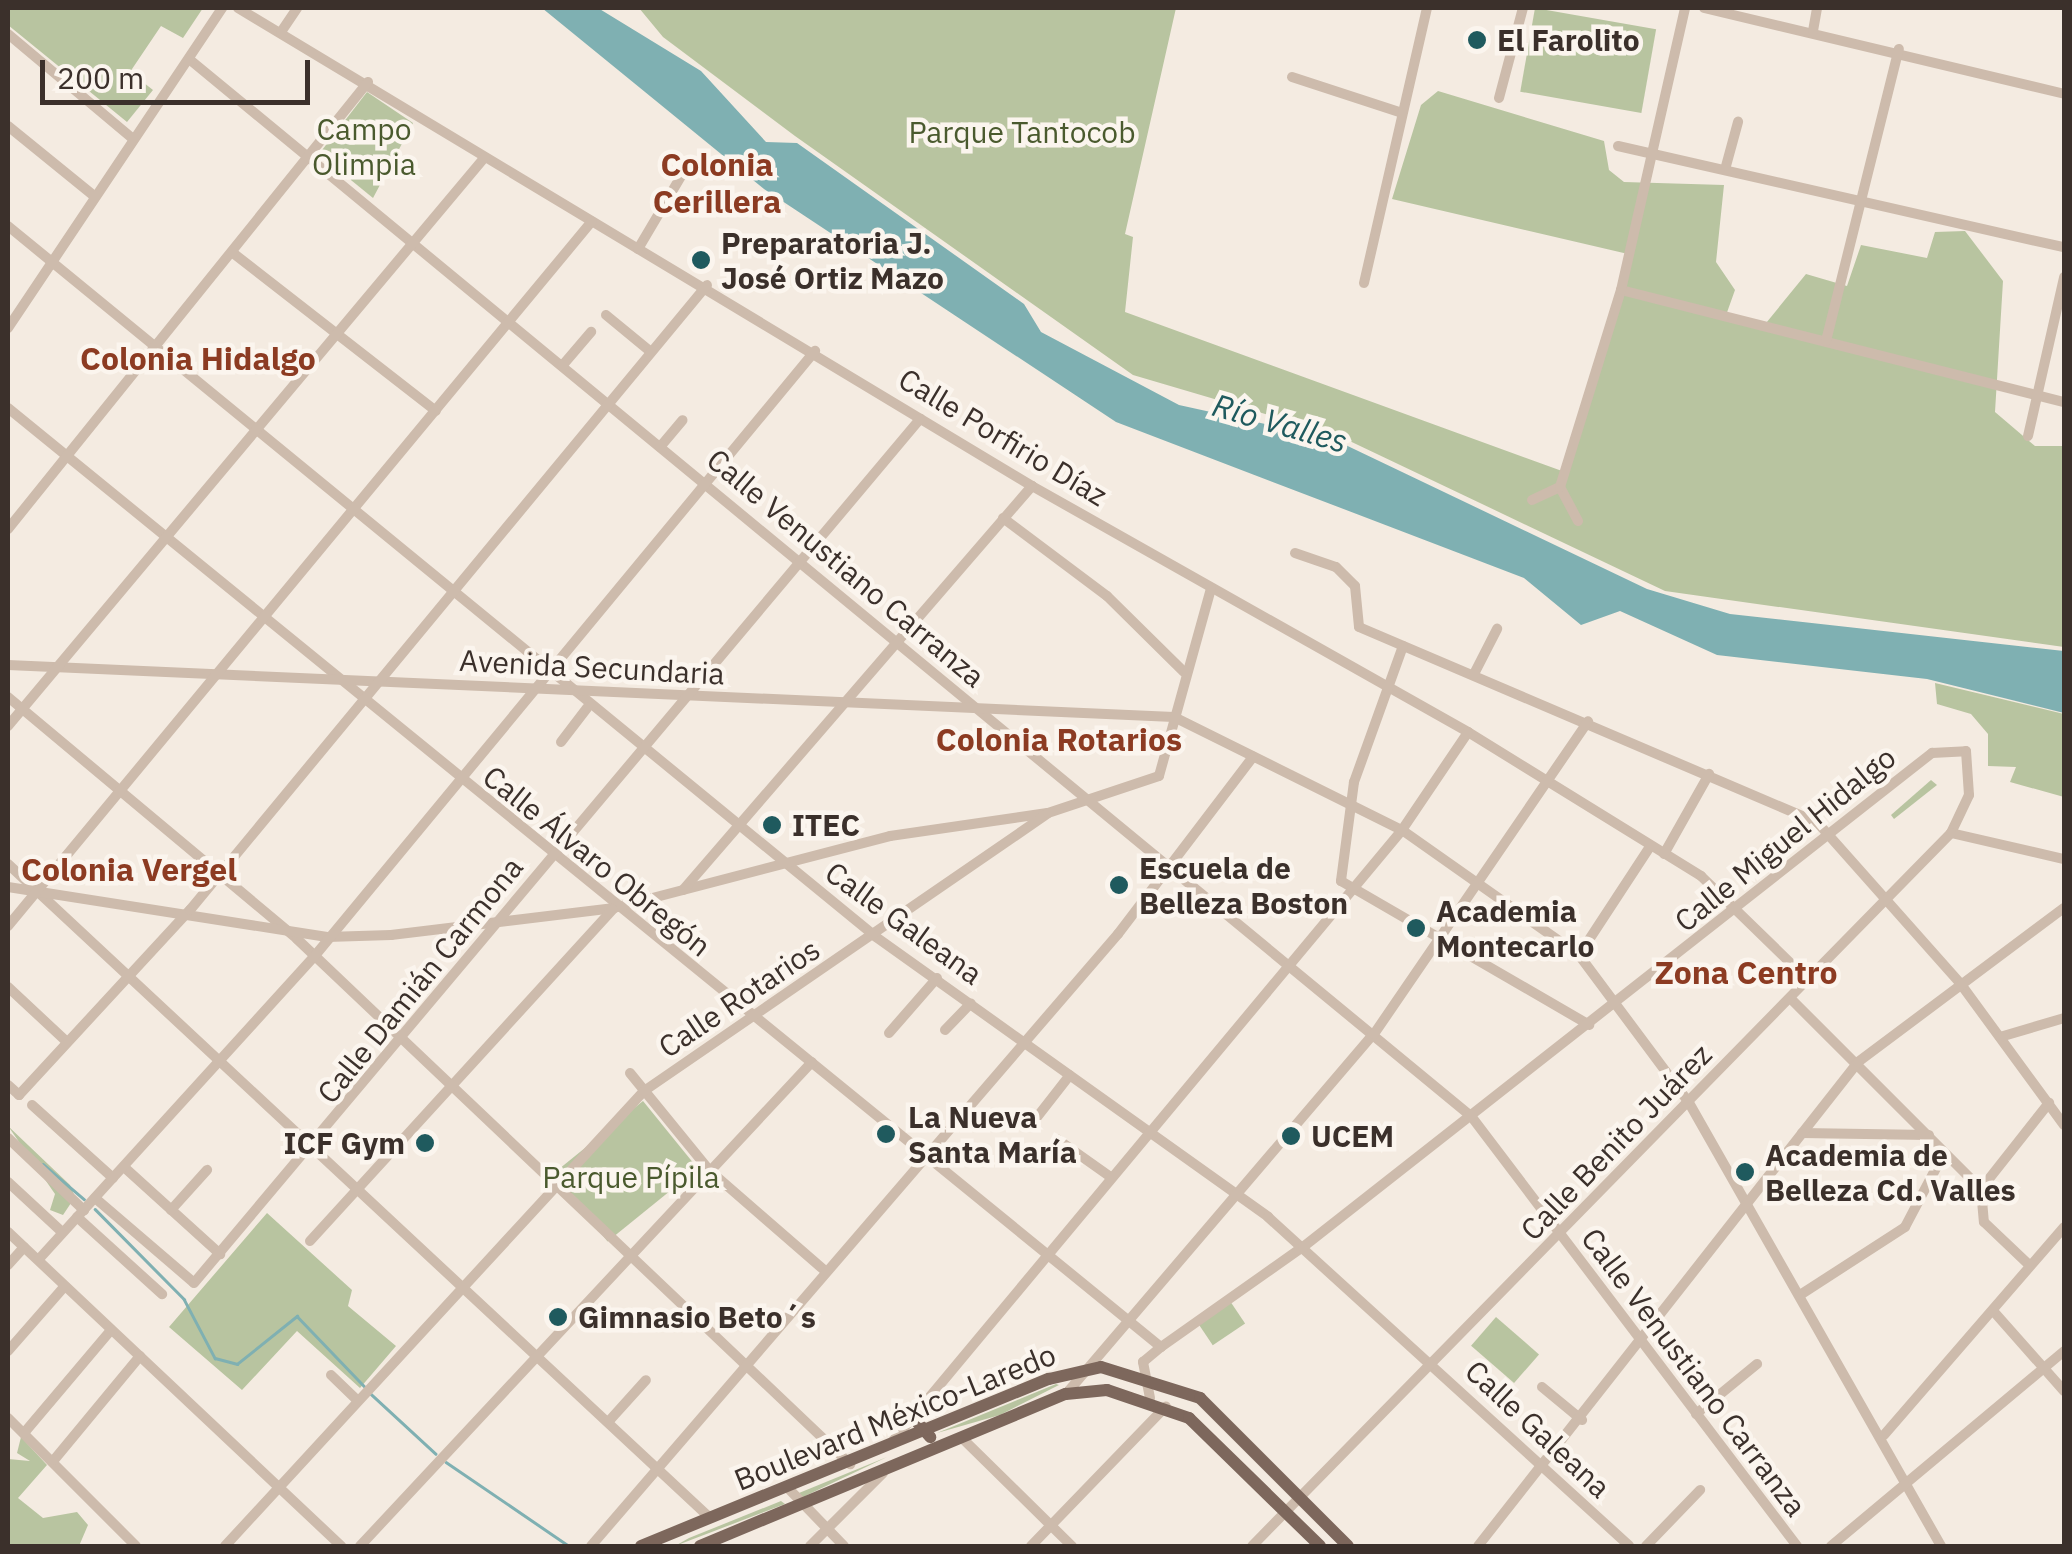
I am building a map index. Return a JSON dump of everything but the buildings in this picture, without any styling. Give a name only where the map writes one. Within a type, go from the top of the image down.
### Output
[{"type":"main road","name":"Boulevard México-Laredo","points":[[643,1546],[1078,1371],[1144,1375],[1200,1398],[1348,1546]]},
{"type":"main road","name":"Boulevard México-Laredo","points":[[700,1546],[1066,1394],[1150,1398],[1166,1405],[1215,1438],[1320,1546]]},
{"type":"main road","points":[[912,1416],[940,1447]]},
{"type":"street","points":[[8,328],[222,8]]},
{"type":"street","name":"Calle Porfirio Díaz","points":[[238,8],[368,82],[638,249],[708,285],[1032,486],[1468,732],[1664,854],[1740,911],[1810,982]]},
{"type":"street","points":[[281,32],[297,8]]},
{"type":"street","points":[[1364,283],[1427,8]]},
{"type":"street","points":[[1499,98],[1523,8]]},
{"type":"street","points":[[1578,521],[1560,487],[1621,290],[1684,8]]},
{"type":"street","points":[[1704,8],[1742,11],[2064,94]]},
{"type":"street","points":[[1814,32],[1816,8]]},
{"type":"street","points":[[10,41],[133,138]]},
{"type":"street","points":[[1826,340],[1864,200],[1898,49]]},
{"type":"street","name":"Calle Venustiano Carranza","points":[[189,59],[608,406],[800,559],[1470,1116],[1796,1546]]},
{"type":"street","points":[[1292,77],[1402,114]]},
{"type":"street","points":[[8,529],[368,82]]},
{"type":"street","points":[[1726,166],[1738,122]]},
{"type":"street","points":[[8,126],[94,196]]},
{"type":"street","points":[[1618,146],[1652,149],[2064,248]]},
{"type":"street","points":[[8,726],[252,426],[485,157]]},
{"type":"street","points":[[638,249],[683,174]]},
{"type":"street","points":[[8,926],[592,221]]},
{"type":"street","name":"Calle Galeana","points":[[8,226],[587,708],[876,937],[1234,1192],[1304,1247],[1629,1546]]},
{"type":"street","points":[[234,253],[436,412]]},
{"type":"street","points":[[2028,436],[2064,277]]},
{"type":"street","points":[[8,1085],[18,1095],[190,910],[374,680],[708,285]]},
{"type":"street","points":[[1621,290],[2064,402]]},
{"type":"street","points":[[606,315],[651,352]]},
{"type":"street","points":[[562,366],[590,332]]},
{"type":"street","points":[[39,1259],[313,958],[530,687],[547,674],[815,351]]},
{"type":"street","name":"Calle Álvaro Obregón","points":[[8,408],[614,908],[1050,1252],[1161,1346]]},
{"type":"street","name":"Calle Damián Carmona","points":[[95,1198],[190,1284],[316,1146],[920,419]]},
{"type":"street","points":[[660,448],[683,420]]},
{"type":"street","points":[[683,890],[1032,486]]},
{"type":"street","points":[[1532,500],[1560,487]]},
{"type":"street","points":[[1003,518],[1107,596],[1184,672]]},
{"type":"street","points":[[1295,554],[1336,567],[1356,586],[1359,628],[1710,774],[1833,838],[1960,983],[2064,1125]]},
{"type":"street","name":"Calle Rotarios","points":[[225,1546],[644,1091],[876,937],[1048,813],[1084,795],[1158,776],[1184,672],[1211,589]]},
{"type":"street","points":[[1474,674],[1497,629]]},
{"type":"street","points":[[1403,646],[1386,684],[1349,805],[1340,881],[1348,890],[1588,1025]]},
{"type":"street","name":"Avenida Secundaria","points":[[8,665],[530,687],[570,694],[1174,718]]},
{"type":"street","points":[[8,696],[283,927],[850,1464]]},
{"type":"street","points":[[561,742],[587,708]]},
{"type":"street","points":[[1174,718],[1402,830],[1579,956],[1688,1101],[1748,1210],[1884,1435],[1940,1546]]},
{"type":"street","points":[[1066,1394],[1078,1371],[1374,1034],[1443,944],[1588,721]]},
{"type":"street","points":[[886,1450],[1348,890],[1402,830],[1468,732]]},
{"type":"street","name":"Calle Benito Juárez","points":[[1252,1546],[1434,1367],[1951,833],[1969,794],[1966,752]]},
{"type":"street","name":"Calle Miguel Hidalgo","points":[[1144,1375],[1143,1362],[1161,1346],[1304,1247],[1833,838],[1932,753],[1966,752]]},
{"type":"street","points":[[592,1546],[823,1269],[1170,870],[1253,757]]},
{"type":"street","points":[[1664,854],[1710,774]]},
{"type":"street","points":[[8,886],[190,910],[328,938],[497,927],[614,908],[890,836],[1048,813]]},
{"type":"street","points":[[1951,833],[2064,859]]},
{"type":"street","points":[[1579,956],[1649,848]]},
{"type":"street","points":[[8,864],[361,1187],[710,1518]]},
{"type":"street","points":[[310,1241],[614,908]]},
{"type":"street","points":[[1478,1546],[1748,1210],[1802,1132],[1858,1062],[2064,908]]},
{"type":"street","points":[[889,1033],[938,978]]},
{"type":"street","points":[[8,988],[66,1042]]},
{"type":"street","points":[[1792,1000],[1981,1189],[1984,1222],[2027,1263]]},
{"type":"street","points":[[945,1030],[971,1003]]},
{"type":"street","points":[[2000,1037],[2064,1018]]},
{"type":"street","points":[[360,1546],[812,1062]]},
{"type":"street","points":[[630,1073],[709,1170],[823,1269]]},
{"type":"street","points":[[1034,1121],[1070,1075]]},
{"type":"street","points":[[1981,1189],[2050,1102]]},
{"type":"street","points":[[32,1105],[113,1178]]},
{"type":"street","points":[[1802,1132],[1930,1135]]},
{"type":"street","points":[[8,1138],[162,1294]]},
{"type":"street","points":[[1057,1139],[1112,1178]]},
{"type":"street","points":[[1800,1295],[1905,1227],[1944,1154]]},
{"type":"street","points":[[124,1167],[220,1254]]},
{"type":"street","points":[[171,1210],[207,1170]]},
{"type":"street","points":[[8,1182],[62,1232]]},
{"type":"street","points":[[1884,1435],[1994,1313],[2027,1263],[2064,1227]]},
{"type":"street","points":[[8,1232],[341,1546]]},
{"type":"street","points":[[8,1264],[24,1247]]},
{"type":"street","points":[[8,1351],[65,1286]]},
{"type":"street","points":[[1994,1313],[2064,1391]]},
{"type":"street","points":[[24,1432],[112,1330]]},
{"type":"street","points":[[1832,1546],[2064,1351]]},
{"type":"street","points":[[54,1460],[140,1356]]},
{"type":"street","points":[[1696,1414],[1757,1364]]},
{"type":"street","points":[[331,1374],[364,1394]]},
{"type":"street","points":[[1144,1375],[1150,1398]]},
{"type":"street","points":[[609,1421],[646,1380]]},
{"type":"street","points":[[1542,1387],[1582,1420]]},
{"type":"street","points":[[1031,1546],[1166,1405]]},
{"type":"street","points":[[8,1418],[136,1546]]},
{"type":"street","points":[[964,1439],[1072,1546]]},
{"type":"street","points":[[810,1546],[887,1469]]},
{"type":"street","points":[[787,1487],[844,1546]]},
{"type":"street","points":[[1646,1546],[1700,1490]]},
{"type":"green space","points":[[8,8],[203,8],[183,38],[161,26],[130,72],[153,90],[127,122],[8,25]]},
{"type":"green space","name":"Parque Tantocob","points":[[639,8],[1176,8],[1125,234],[1133,237],[1125,312],[1562,471],[1628,254],[1392,199],[1421,105],[1438,91],[1604,141],[1609,170],[1624,182],[1724,185],[1716,262],[1735,290],[1725,318],[1762,328],[1806,274],[1847,286],[1861,245],[1927,258],[1935,232],[1965,231],[2003,281],[1995,412],[2035,446],[2064,446],[2064,647],[1665,591],[1337,435],[1133,375],[795,136],[663,37]]},
{"type":"green space","points":[[1535,8],[1656,29],[1641,113],[1520,92]]},
{"type":"green space","name":"Campo Olimpia","points":[[367,92],[413,123],[373,198],[319,154]]},
{"type":"green space","points":[[1935,683],[2064,714],[2064,797],[2010,782],[2016,767],[1988,766],[1988,734],[1971,714],[1937,704]]},
{"type":"green space","points":[[1931,780],[1937,785],[1894,819],[1891,815]]},
{"type":"green space","name":"Parque Pípila","points":[[643,1101],[698,1169],[608,1242],[553,1174]]},
{"type":"green space","points":[[8,1126],[70,1185],[75,1197],[63,1215],[50,1210],[55,1194]]},
{"type":"green space","points":[[267,1213],[352,1290],[348,1306],[396,1346],[360,1388],[297,1331],[242,1390],[169,1327]]},
{"type":"green space","points":[[1230,1301],[1245,1323],[1213,1345],[1198,1323]]},
{"type":"green space","points":[[1496,1317],[1539,1354],[1514,1383],[1471,1346]]},
{"type":"green space","points":[[1056,1384],[1059,1385],[1000,1415],[937,1433]]},
{"type":"green space","points":[[21,1437],[47,1465],[18,1498],[43,1518],[77,1512],[88,1525],[79,1546],[8,1546],[8,1459],[30,1461],[17,1453]]},
{"type":"green space","points":[[887,1457],[803,1497],[799,1493]]},
{"type":"green space","points":[[781,1501],[785,1504],[675,1546],[689,1538]]},
{"type":"water","points":[[542,8],[598,8],[701,71],[766,142],[797,143],[1024,304],[1041,332],[1179,405],[1333,439],[1647,589],[1730,614],[2064,651],[2064,713],[1927,679],[1717,655],[1620,611],[1581,625],[1524,578],[1116,422],[764,189]]},
{"type":"water","name":"El Farolito","points":[[1476,28],[1484,31],[1484,47],[1476,50],[1468,47],[1465,39],[1468,31]]},
{"type":"waterway","points":[[43,1164],[84,1199]]},
{"type":"waterway","points":[[95,1209],[184,1299],[215,1358],[237,1364],[297,1316],[366,1388]]},
{"type":"waterway","points":[[371,1394],[436,1454]]},
{"type":"waterway","points":[[446,1462],[569,1546]]},
{"type":"place","name":"El Farolito","points":[[1477,40]]},
{"type":"place","name":"Preparatoria J. José Ortiz Mazo","points":[[701,260]]},
{"type":"place","name":"ITEC","points":[[772,825]]},
{"type":"place","name":"Escuela de Belleza Boston","points":[[1119,885]]},
{"type":"place","name":"Academia Montecarlo","points":[[1416,928]]},
{"type":"place","name":"La Nueva Santa María","points":[[886,1134]]},
{"type":"place","name":"UCEM","points":[[1291,1136]]},
{"type":"place","name":"ICF Gym","points":[[425,1143]]},
{"type":"place","name":"Academia de Belleza Cd. Valles","points":[[1745,1172]]},
{"type":"place","name":"Gimnasio Beto´s","points":[[558,1317]]},
{"type":"district","name":"Colonia Cerillera","points":[[717,184]]},
{"type":"district","name":"Colonia Hidalgo","points":[[198,358]]},
{"type":"district","name":"Colonia Rotarios","points":[[1059,739]]},
{"type":"district","name":"Colonia Vergel","points":[[129,869]]},
{"type":"district","name":"Zona Centro","points":[[1746,972]]},
{"type":"water label","name":"Río Valles","points":[[1280,423]]}]
